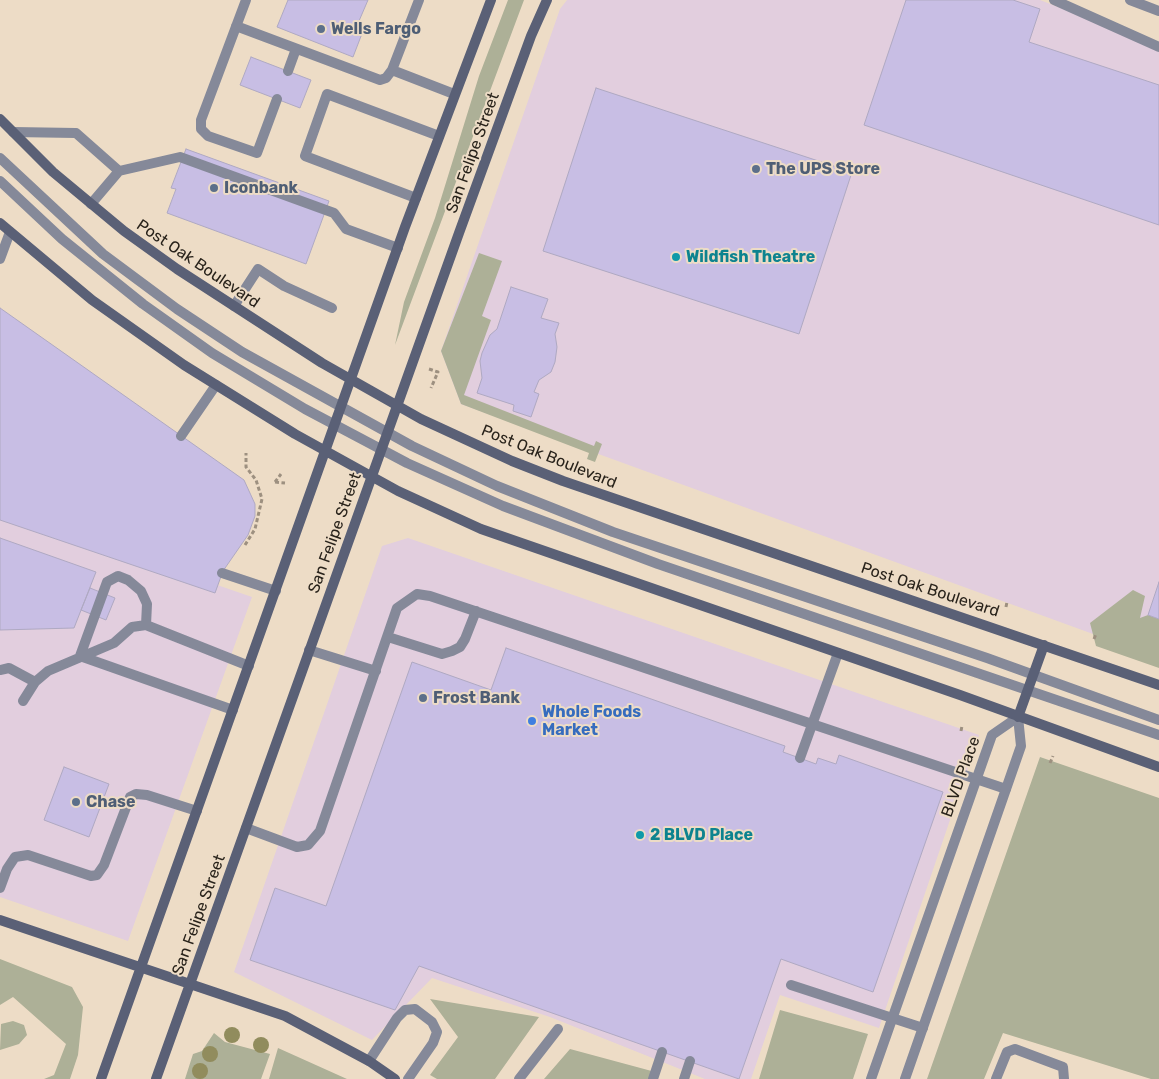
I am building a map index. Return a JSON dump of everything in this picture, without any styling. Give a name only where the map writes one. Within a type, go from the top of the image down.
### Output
[{"type":"main road","points":[[101,1079],[142,969],[438,136],[491,0]]},
{"type":"main road","name":"San Felipe Street","points":[[156,1079],[387,433],[531,36],[547,0]]},
{"type":"main road","name":"Post Oak Boulevard","points":[[0,120],[53,172],[124,231],[234,306],[351,380],[421,419],[512,461],[563,481],[1159,685]]},
{"type":"main road","points":[[0,224],[92,300],[216,385],[326,451],[398,491],[481,529],[838,653],[1159,768]]},
{"type":"main road","points":[[1018,717],[1044,645]]},
{"type":"main road","points":[[0,920],[285,1016],[369,1061],[395,1079]]},
{"type":"street","points":[[246,0],[201,120],[201,128],[208,136],[256,153],[277,99]]},
{"type":"street","points":[[236,26],[380,80],[386,78],[392,70],[419,0]]},
{"type":"street","points":[[1054,0],[1159,47]]},
{"type":"street","points":[[1130,0],[1159,11]]},
{"type":"street","points":[[288,71],[296,49]]},
{"type":"street","points":[[392,70],[454,94]]},
{"type":"street","points":[[416,198],[304,156],[327,94],[438,136]]},
{"type":"street","points":[[12,132],[76,133],[119,171]]},
{"type":"street","points":[[91,204],[119,171],[180,157],[334,213],[346,229],[398,248]]},
{"type":"street","points":[[0,158],[103,254],[177,309],[242,352],[387,433],[498,486],[613,532],[1033,675],[1159,720]]},
{"type":"street","points":[[0,181],[62,239],[144,304],[212,353],[335,425],[382,449],[496,503],[649,560],[1159,735]]},
{"type":"street","points":[[0,259],[10,232]]},
{"type":"street","points":[[234,306],[258,269],[284,286],[332,308]]},
{"type":"street","points":[[181,436],[216,385]]},
{"type":"street","points":[[222,573],[276,591]]},
{"type":"street","points":[[80,656],[107,582],[118,576],[128,580],[141,591],[147,604],[146,625]]},
{"type":"street","points":[[246,828],[297,847],[308,845],[320,831],[397,608],[416,594],[430,596],[476,611],[1006,788]]},
{"type":"street","points":[[388,637],[442,654],[460,647],[476,611]]},
{"type":"street","points":[[22,701],[35,682],[48,671],[114,643],[132,627],[146,625],[249,666]]},
{"type":"street","points":[[309,650],[376,671]]},
{"type":"street","points":[[800,758],[838,653]]},
{"type":"street","points":[[80,656],[233,710]]},
{"type":"street","points":[[0,670],[9,668],[35,682]]},
{"type":"street","points":[[905,1079],[1021,746],[1018,717]]},
{"type":"street","name":"BLVD Place","points":[[871,1079],[992,734],[1018,717]]},
{"type":"street","points":[[0,888],[7,869],[16,857],[28,855],[91,876],[97,875],[104,865],[130,797],[136,794],[147,795],[197,811]]},
{"type":"street","points":[[791,985],[923,1028]]},
{"type":"street","points":[[369,1061],[397,1018],[405,1010],[415,1009],[432,1022],[437,1032],[433,1043],[408,1079]]},
{"type":"street","points":[[519,1079],[558,1029]]},
{"type":"street","points":[[996,1079],[1007,1052],[1015,1050],[1063,1068],[1064,1079]]},
{"type":"street","points":[[653,1079],[662,1052]]},
{"type":"street","points":[[684,1079],[690,1062]]},
{"type":"path","points":[[428,368],[438,372],[431,388]]},
{"type":"path","points":[[245,545],[255,529],[262,499],[256,480],[246,467],[246,453]]},
{"type":"path","points":[[281,474],[276,482],[285,483]]},
{"type":"path","points":[[1006,607],[1007,602]]},
{"type":"path","points":[[1094,639],[1096,634]]},
{"type":"path","points":[[961,731],[962,726]]},
{"type":"path","points":[[1050,763],[1053,756]]},
{"type":"shaded area","points":[[567,0],[1040,0],[1159,46],[1159,658],[461,404],[441,351],[560,9]]},
{"type":"shaded area","points":[[0,510],[252,597],[128,941],[0,897]]},
{"type":"shaded area","name":"2 BLVD Place","points":[[408,538],[979,735],[879,1028],[780,995],[751,1079],[705,1079],[550,1017],[432,978],[372,1040],[234,972],[382,546]]},
{"type":"green space","points":[[508,0],[524,0],[395,345],[404,302],[435,218],[479,76]]},
{"type":"green space","points":[[479,253],[502,261],[482,316],[491,320],[464,395],[594,446],[596,441],[602,444],[595,462],[587,459],[589,453],[461,404],[441,351]]},
{"type":"green space","points":[[1133,590],[1145,596],[1140,618],[1148,615],[1159,619],[1159,668],[1096,646],[1090,623]]},
{"type":"green space","points":[[1040,757],[1159,798],[1159,1079],[1151,1079],[1003,1033],[984,1079],[927,1079]]},
{"type":"green space","points":[[0,959],[72,987],[83,1007],[78,1055],[70,1079],[44,1079],[54,1075],[66,1044],[13,997],[0,1005]]},
{"type":"green space","points":[[430,999],[539,1017],[495,1079],[437,1079],[430,1075],[458,1037]]},
{"type":"green space","points":[[780,1010],[868,1034],[853,1079],[759,1079]]},
{"type":"green space","points":[[13,1021],[24,1025],[27,1035],[19,1044],[0,1050],[1,1024]]},
{"type":"green space","points":[[214,1033],[225,1042],[270,1054],[261,1079],[185,1079],[193,1054],[202,1051]]},
{"type":"green space","points":[[278,1048],[347,1079],[269,1079]]},
{"type":"green space","points":[[570,1049],[659,1073],[656,1079],[544,1079]]},
{"type":"building","name":"Wells Fargo","points":[[288,0],[368,0],[356,28],[363,31],[353,57],[277,27]]},
{"type":"building","points":[[906,0],[1013,0],[1040,9],[1029,42],[1159,85],[1159,225],[864,125]]},
{"type":"building","points":[[251,57],[311,80],[300,108],[240,85]]},
{"type":"building","points":[[596,88],[852,172],[799,334],[543,251]]},
{"type":"building","points":[[186,149],[329,201],[306,264],[167,213],[176,189],[171,188]]},
{"type":"building","points":[[511,287],[548,299],[541,318],[559,323],[555,334],[557,347],[555,362],[551,372],[539,380],[534,392],[539,394],[531,417],[513,411],[514,405],[477,393],[482,378],[480,361],[482,353],[490,335],[497,329]]},
{"type":"building","points":[[0,308],[244,480],[255,504],[255,516],[248,535],[223,571],[215,593],[0,520]]},
{"type":"building","points":[[0,538],[96,572],[74,628],[0,630]]},
{"type":"building","points":[[1159,582],[1159,619],[1148,615]]},
{"type":"building","points":[[90,588],[115,598],[106,620],[81,610]]},
{"type":"building","name":"2 BLVD Place","points":[[506,648],[785,746],[783,752],[816,764],[818,758],[836,764],[839,755],[943,792],[873,992],[781,959],[739,1079],[419,966],[395,1010],[250,960],[275,888],[326,906],[412,662],[491,690]]},
{"type":"building","name":"Chase","points":[[64,767],[109,784],[89,837],[44,820]]},
{"type":"place","name":"Wells Fargo","points":[[321,29]]},
{"type":"place","name":"The UPS Store","points":[[756,169]]},
{"type":"place","name":"Iconbank","points":[[214,188]]},
{"type":"place","name":"Wildfish Theatre","points":[[676,257]]},
{"type":"place","name":"Frost Bank","points":[[423,698]]},
{"type":"place","name":"Whole Foods Market","points":[[532,721]]},
{"type":"place","name":"Chase","points":[[76,802]]},
{"type":"place","name":"2 BLVD Place","points":[[640,835]]}]
